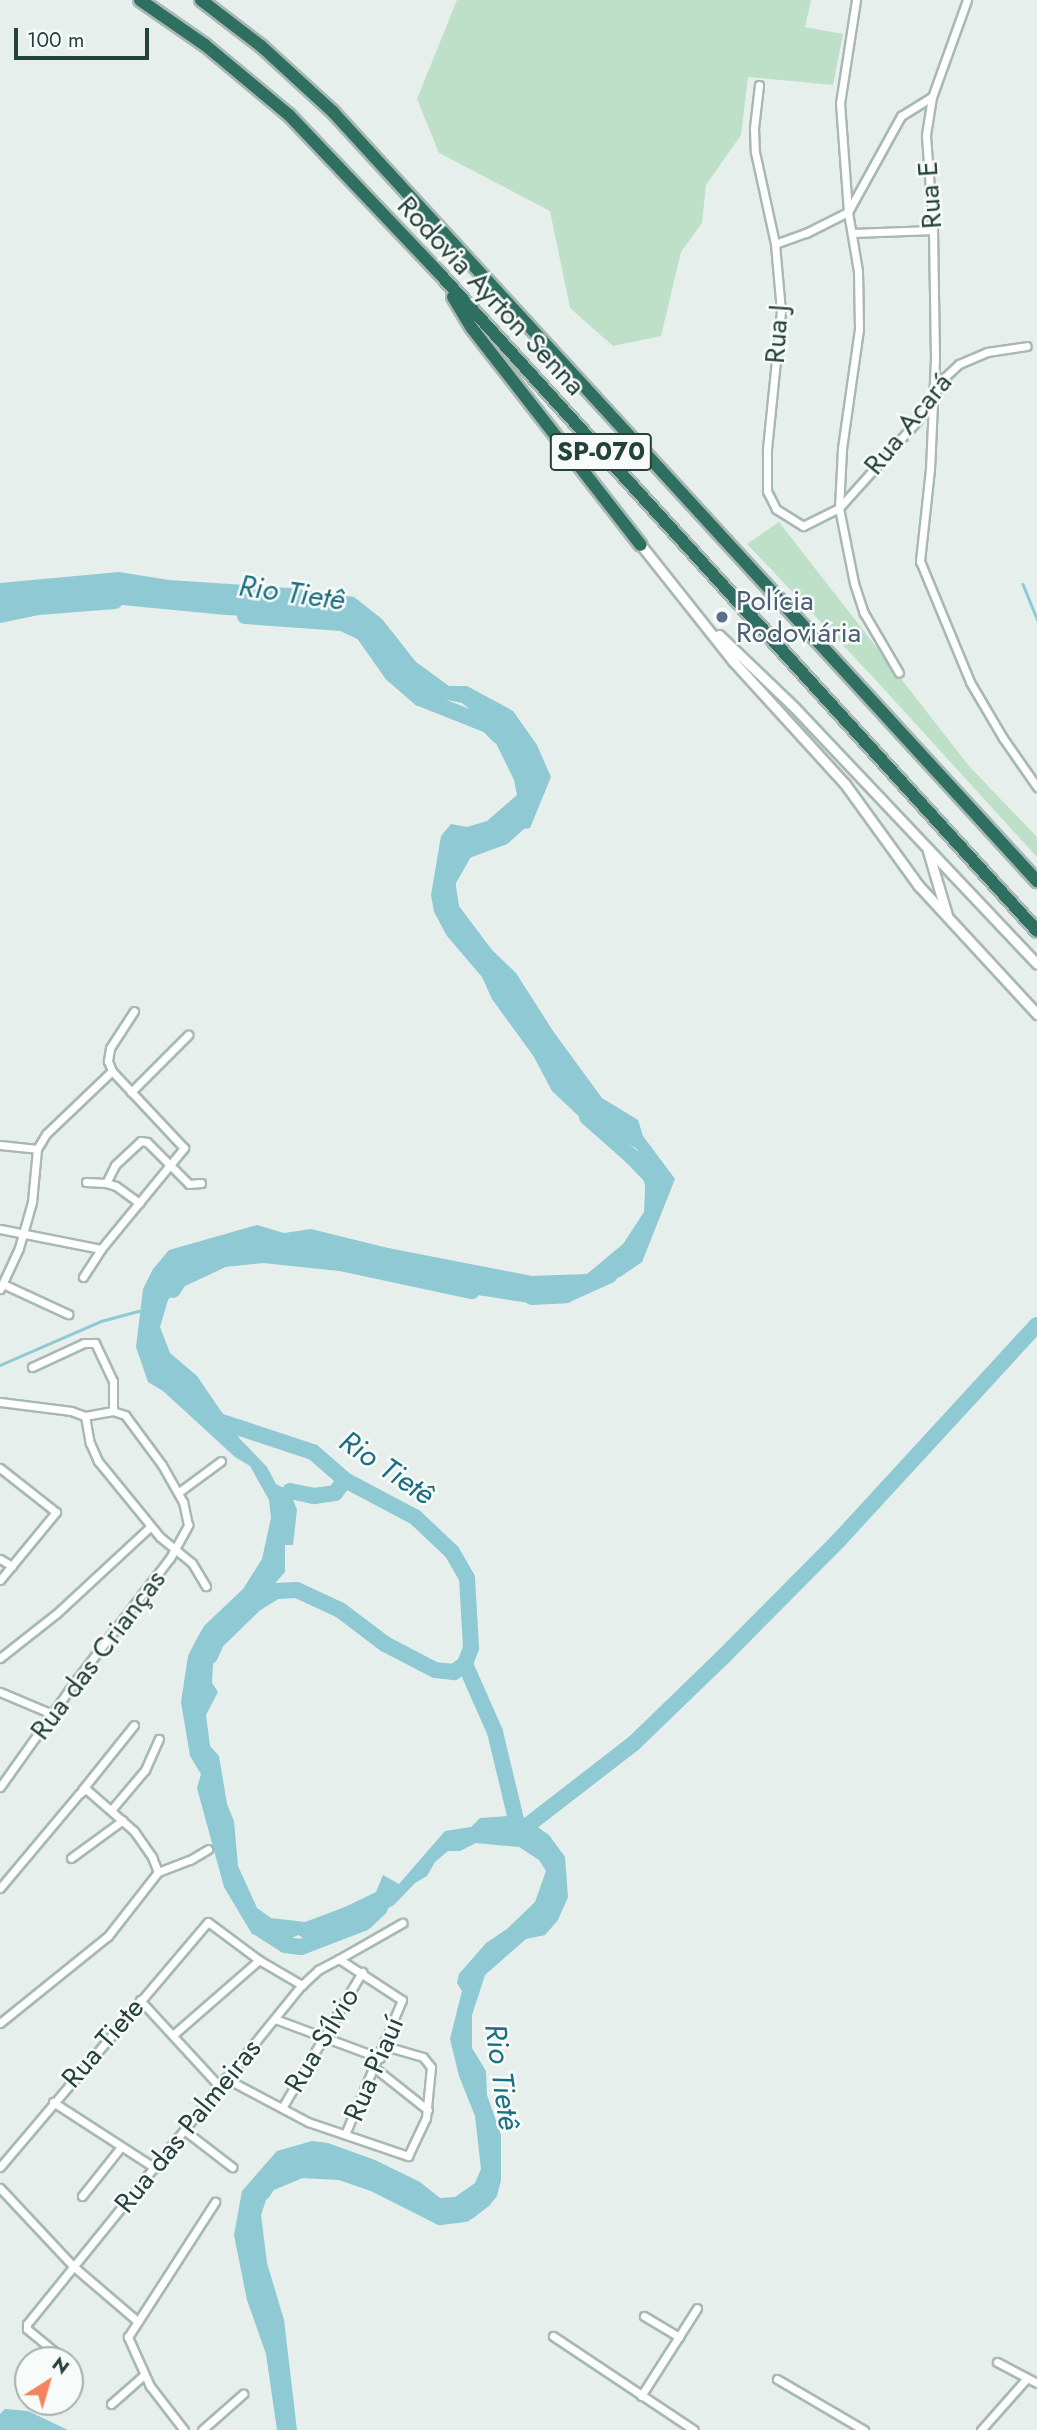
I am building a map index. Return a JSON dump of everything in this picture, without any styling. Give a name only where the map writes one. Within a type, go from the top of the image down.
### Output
[{"type":"highway","name":"Rodovia Ayrton Senna","points":[[140,0],[205,45],[289,115],[439,273],[1037,930]]},
{"type":"highway","name":"Rodovia Ayrton Senna","points":[[201,0],[261,46],[333,112],[1037,881]]},
{"type":"highway","points":[[439,273],[471,327],[641,545]]},
{"type":"street","points":[[856,0],[840,103],[848,212],[858,271],[859,329],[842,449],[839,508],[854,583],[864,613],[899,673]]},
{"type":"street","name":"Rua E","points":[[967,0],[932,97],[926,136],[933,230],[934,396],[920,561],[970,682],[1037,788]]},
{"type":"street","name":"Rua J","points":[[759,85],[754,128],[755,152],[775,244],[781,310],[767,450],[767,491],[776,509],[798,525],[810,525],[839,508]]},
{"type":"street","points":[[775,244],[806,233],[848,212],[901,116],[932,97]]},
{"type":"street","points":[[852,233],[933,230]]},
{"type":"street","name":"Rua Acará","points":[[839,508],[917,422],[945,377],[964,359],[1027,346]]},
{"type":"street","points":[[641,545],[733,661],[845,784],[919,885],[1037,1014]]},
{"type":"street","points":[[693,609],[795,708],[1037,964]]},
{"type":"street","points":[[927,850],[949,919]]},
{"type":"street","points":[[83,1277],[101,1250],[184,1148],[112,1071],[108,1060],[110,1048],[134,1011]]},
{"type":"street","points":[[131,1092],[188,1035]]},
{"type":"street","points":[[68,1314],[1,1286],[24,1232],[36,1178],[37,1149],[46,1134],[112,1071]]},
{"type":"street","points":[[106,1183],[115,1165],[141,1141],[147,1142],[189,1184],[201,1183]]},
{"type":"street","points":[[0,1145],[37,1149]]},
{"type":"street","points":[[86,1182],[116,1186],[139,1203]]},
{"type":"street","points":[[0,1229],[101,1250]]},
{"type":"street","points":[[32,1367],[84,1343],[95,1343],[113,1381],[113,1411]]},
{"type":"street","points":[[0,1402],[71,1411],[85,1416],[113,1411],[127,1418],[179,1492],[221,1461]]},
{"type":"street","points":[[85,1416],[90,1443],[98,1461],[173,1553],[192,1563],[206,1586]]},
{"type":"street","points":[[0,1468],[54,1509],[54,1517],[0,1580]]},
{"type":"street","name":"Rua das Crianças","points":[[0,1787],[173,1553],[188,1525],[179,1492]]},
{"type":"street","points":[[0,1658],[56,1614],[150,1527]]},
{"type":"street","points":[[0,1559],[12,1566]]},
{"type":"street","points":[[0,1692],[52,1714]]},
{"type":"street","points":[[0,1888],[84,1790],[134,1725]]},
{"type":"street","points":[[112,1809],[145,1770],[159,1739]]},
{"type":"street","points":[[84,1790],[123,1820],[146,1847],[158,1872]]},
{"type":"street","points":[[71,1858],[123,1820]]},
{"type":"street","points":[[0,2023],[108,1936],[158,1872],[190,1860],[208,1849]]},
{"type":"street","name":"Rua Tiete","points":[[0,2167],[208,1922],[259,1960]]},
{"type":"street","points":[[173,2035],[259,1960],[302,1985],[318,1970],[402,1923]]},
{"type":"street","name":"Rua Piauí","points":[[339,1959],[402,2000],[376,2068],[345,2134]]},
{"type":"street","name":"Rua Sílvio","points":[[282,2108],[362,1972]]},
{"type":"street","name":"Rua das Palmeiras","points":[[49,2346],[26,2326],[302,1985]]},
{"type":"street","points":[[140,2000],[219,2086]]},
{"type":"street","points":[[275,2019],[380,2058]]},
{"type":"street","points":[[225,2078],[282,2108],[345,2134],[408,2155],[427,2114],[430,2064],[418,2055],[385,2046]]},
{"type":"street","points":[[376,2068],[427,2114]]},
{"type":"street","points":[[53,2102],[155,2168]]},
{"type":"street","points":[[184,2130],[232,2167]]},
{"type":"street","points":[[82,2196],[121,2147]]},
{"type":"street","points":[[0,2188],[73,2266],[136,2320]]},
{"type":"street","points":[[184,2430],[144,2375],[127,2341],[136,2320],[215,2202]]},
{"type":"street","points":[[641,2396],[697,2308]]},
{"type":"street","points":[[644,2316],[679,2337]]},
{"type":"street","points":[[553,2336],[694,2430]]},
{"type":"street","points":[[997,2362],[1037,2383]]},
{"type":"street","points":[[111,2404],[144,2375]]},
{"type":"street","points":[[981,2430],[1027,2378]]},
{"type":"street","points":[[777,2379],[864,2430]]},
{"type":"street","points":[[202,2430],[243,2395]]},
{"type":"green space","points":[[457,0],[811,0],[805,27],[843,34],[833,85],[748,77],[741,135],[706,185],[702,223],[681,252],[661,336],[613,346],[570,308],[550,211],[439,153],[417,99]]},
{"type":"green space","points":[[779,522],[969,766],[1037,837],[1037,857],[747,544]]},
{"type":"water","name":"Rio Tietê","points":[[119,572],[169,580],[289,588],[354,597],[382,619],[416,662],[449,686],[467,686],[513,711],[537,745],[551,777],[530,828],[502,832],[473,844],[453,867],[459,906],[492,950],[516,973],[553,1031],[602,1098],[638,1120],[643,1136],[675,1179],[642,1262],[620,1277],[529,1303],[459,1292],[441,1280],[402,1274],[351,1258],[245,1251],[224,1251],[204,1260],[191,1270],[168,1300],[160,1327],[170,1353],[197,1376],[240,1439],[267,1467],[276,1484],[290,1491],[297,1510],[293,1545],[285,1545],[285,1572],[261,1599],[225,1625],[213,1664],[212,1683],[218,1692],[206,1715],[210,1746],[219,1756],[227,1804],[234,1821],[238,1866],[257,1908],[271,1918],[305,1922],[345,1907],[376,1892],[383,1875],[399,1884],[445,1831],[471,1827],[480,1818],[508,1816],[532,1823],[549,1835],[565,1857],[568,1897],[558,1920],[545,1935],[526,1939],[485,1975],[472,2015],[472,2048],[486,2071],[487,2095],[501,2135],[501,2180],[497,2196],[489,2206],[472,2219],[451,2219],[437,2214],[426,2204],[401,2199],[351,2173],[296,2169],[280,2176],[266,2200],[261,2215],[267,2263],[284,2320],[297,2430],[277,2430],[266,2354],[247,2300],[234,2235],[242,2191],[277,2151],[312,2141],[328,2143],[375,2160],[420,2182],[440,2198],[455,2197],[475,2183],[481,2169],[475,2116],[459,2076],[450,2039],[462,1991],[457,1983],[459,1974],[486,1943],[507,1929],[535,1902],[546,1871],[539,1860],[519,1847],[476,1843],[460,1851],[448,1851],[435,1862],[427,1876],[415,1883],[394,1905],[353,1927],[342,1940],[318,1946],[298,1935],[280,1944],[252,1934],[224,1887],[197,1788],[201,1774],[190,1756],[181,1702],[188,1656],[196,1640],[204,1626],[243,1589],[262,1559],[271,1518],[269,1500],[250,1466],[235,1457],[163,1391],[148,1382],[136,1347],[143,1289],[153,1269],[169,1250],[257,1225],[284,1233],[311,1229],[388,1248],[532,1276],[587,1274],[623,1244],[644,1212],[646,1169],[637,1149],[617,1136],[588,1125],[552,1091],[534,1057],[492,999],[482,977],[447,936],[434,912],[431,895],[441,836],[451,824],[467,827],[487,821],[517,795],[514,780],[494,739],[478,716],[462,703],[419,694],[401,686],[388,674],[374,650],[369,634],[331,619],[226,615],[80,601],[0,611],[0,583]]},
{"type":"water","points":[[5,2409],[14,2410],[14,2416],[39,2416],[68,2430],[0,2430],[0,2414]]},
{"type":"waterway","points":[[1023,584],[1037,619]]},
{"type":"waterway","name":"Rio Tietê","points":[[0,615],[38,607],[115,601]]},
{"type":"waterway","name":"Rio Tietê","points":[[245,616],[342,623],[363,633],[392,674],[420,698],[488,725],[499,736]]},
{"type":"waterway","name":"Rio Tietê","points":[[444,888],[465,851],[503,837],[526,816]]},
{"type":"waterway","name":"Rio Tietê","points":[[587,1117],[651,1177],[654,1189]]},
{"type":"waterway","name":"Rio Tietê","points":[[173,1290],[179,1280],[224,1259],[264,1255],[340,1263],[472,1291]]},
{"type":"waterway","name":"Rio Tietê","points":[[532,1297],[566,1295],[610,1275]]},
{"type":"waterway","points":[[0,1365],[101,1321],[139,1311]]},
{"type":"waterway","points":[[465,1664],[495,1732],[519,1832],[633,1744],[722,1658],[839,1540],[1037,1325]]},
{"type":"waterway","name":"Rio Tietê","points":[[209,1414],[219,1421],[313,1452],[345,1480],[415,1517],[452,1552],[467,1578],[471,1648],[465,1664],[454,1672],[435,1670],[385,1644],[340,1610],[297,1590],[276,1591],[254,1605],[216,1642],[210,1656]]},
{"type":"waterway","points":[[290,1491],[314,1496],[335,1493],[345,1480]]},
{"type":"waterway","name":"Rio Tietê","points":[[263,1931],[285,1945],[301,1947],[364,1923],[380,1908]]},
{"type":"waterway","name":"Rio Tietê","points":[[263,2192],[268,2184],[301,2170],[340,2172],[377,2185],[440,2217],[465,2214]]},
{"type":"place","name":"Polícia Rodoviária","points":[[722,617]]}]
